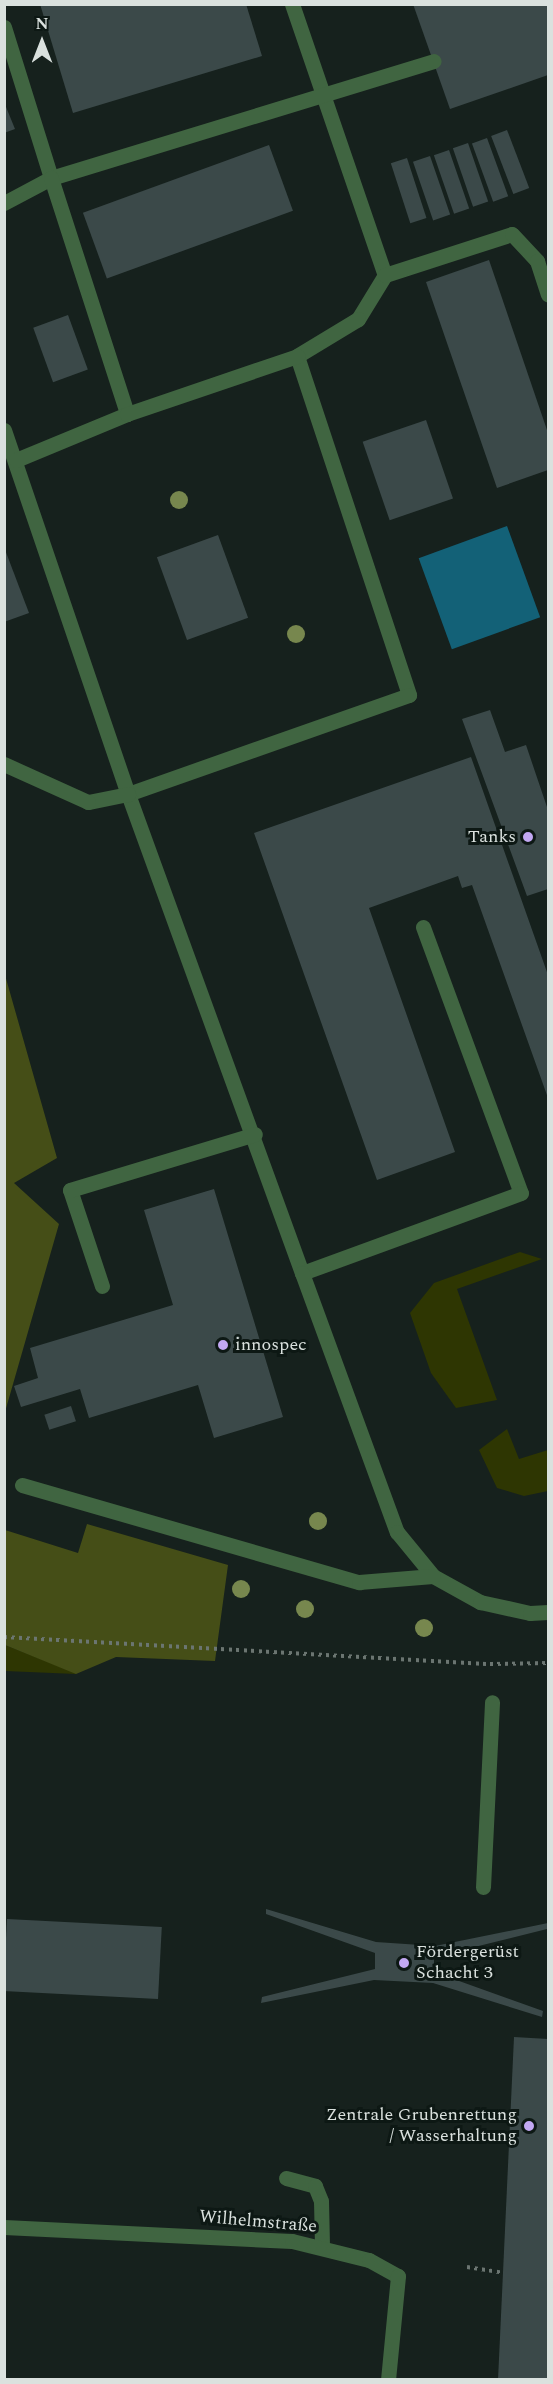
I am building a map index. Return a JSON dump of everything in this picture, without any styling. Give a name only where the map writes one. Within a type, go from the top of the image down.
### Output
[{"type":"lane","points":[[292,4],[385,275]]},
{"type":"lane","points":[[4,27],[128,414]]},
{"type":"lane","points":[[4,203],[51,178],[324,97],[432,60]]},
{"type":"lane","points":[[16,460],[128,414],[297,356],[358,319],[385,275],[512,234],[537,261],[549,294]]},
{"type":"lane","points":[[4,764],[88,802],[128,794],[409,695],[297,356]]},
{"type":"lane","points":[[4,430],[128,794],[255,1134],[302,1273],[396,1532],[432,1576],[480,1602],[530,1613],[549,1612]]},
{"type":"lane","points":[[302,1273],[521,1193],[423,927]]},
{"type":"lane","points":[[102,1286],[70,1190],[255,1134]]},
{"type":"lane","points":[[22,1485],[359,1582],[432,1576]]},
{"type":"lane","points":[[483,1887],[492,1702]]},
{"type":"lane","points":[[286,2178],[315,2186],[321,2201],[322,2246]]},
{"type":"lane","name":"Wilhelmstraße","points":[[4,2227],[322,2246],[369,2260],[398,2276],[388,2379]]},
{"type":"path","points":[[4,1637],[490,1664],[549,1663]]},
{"type":"path","points":[[467,2267],[503,2273]]},
{"type":"green space","points":[[5,975],[57,1158],[14,1183],[59,1224],[5,1412]]},
{"type":"green space","points":[[520,1252],[542,1259],[457,1289],[497,1400],[456,1408],[431,1373],[410,1313],[434,1283]]},
{"type":"green space","points":[[507,1429],[519,1459],[548,1450],[548,1491],[524,1496],[497,1488],[479,1450]]},
{"type":"green space","points":[[87,1524],[228,1565],[215,1661],[116,1657],[76,1674],[5,1645],[5,1530],[78,1553]]},
{"type":"green space","points":[[5,1645],[76,1673],[76,1674],[5,1671]]},
{"type":"water","points":[[507,526],[540,617],[452,649],[419,558]]},
{"type":"building","points":[[40,4],[246,4],[262,56],[73,113]]},
{"type":"building","points":[[413,4],[548,4],[548,75],[450,109]]},
{"type":"building","points":[[4,102],[15,129],[4,133]]},
{"type":"building","points":[[507,130],[529,188],[513,194],[491,136]]},
{"type":"building","points":[[487,138],[508,196],[493,202],[472,143]]},
{"type":"building","points":[[468,143],[488,202],[473,207],[453,148]]},
{"type":"building","points":[[269,145],[293,211],[107,278],[83,213]]},
{"type":"building","points":[[449,150],[469,209],[454,214],[434,155]]},
{"type":"building","points":[[430,156],[450,215],[433,220],[413,162]]},
{"type":"building","points":[[407,158],[426,218],[410,223],[391,163]]},
{"type":"building","points":[[489,260],[548,433],[548,470],[497,488],[426,282]]},
{"type":"building","points":[[68,315],[88,370],[53,382],[33,328]]},
{"type":"building","points":[[426,420],[453,498],[390,520],[363,442]]},
{"type":"building","points":[[218,535],[248,618],[187,640],[157,557]]},
{"type":"building","points":[[4,547],[29,613],[4,622]]},
{"type":"building","name":"Tanks","points":[[490,710],[505,752],[526,745],[548,810],[548,889],[527,896],[462,719]]},
{"type":"building","points":[[471,757],[548,975],[548,1098],[472,885],[462,888],[458,876],[369,908],[455,1152],[377,1180],[254,833]]},
{"type":"building","points":[[214,1189],[283,1417],[214,1438],[198,1385],[89,1418],[80,1389],[21,1407],[14,1386],[38,1378],[30,1348],[173,1305],[144,1210]]},
{"type":"building","points":[[71,1406],[76,1421],[49,1430],[44,1415]]},
{"type":"building","name":"Fördergerüst Schacht 3","points":[[266,1909],[376,1942],[435,1946],[548,1923],[547,1929],[434,1957],[434,1972],[543,2011],[542,2017],[433,1983],[374,1980],[261,2003],[262,1997],[375,1969],[375,1953],[266,1914]]},
{"type":"building","points":[[7,1919],[162,1927],[158,1999],[4,1991]]},
{"type":"building","name":"Zentrale Grubenrettung / Wasserhaltung","points":[[514,2037],[548,2039],[548,2380],[498,2380]]},
{"type":"place","name":"Tanks","points":[[528,837]]},
{"type":"place","name":"innospec","points":[[223,1345]]},
{"type":"place","name":"Fördergerüst Schacht 3","points":[[404,1963]]},
{"type":"place","name":"Zentrale Grubenrettung / Wasserhaltung","points":[[529,2126]]}]
